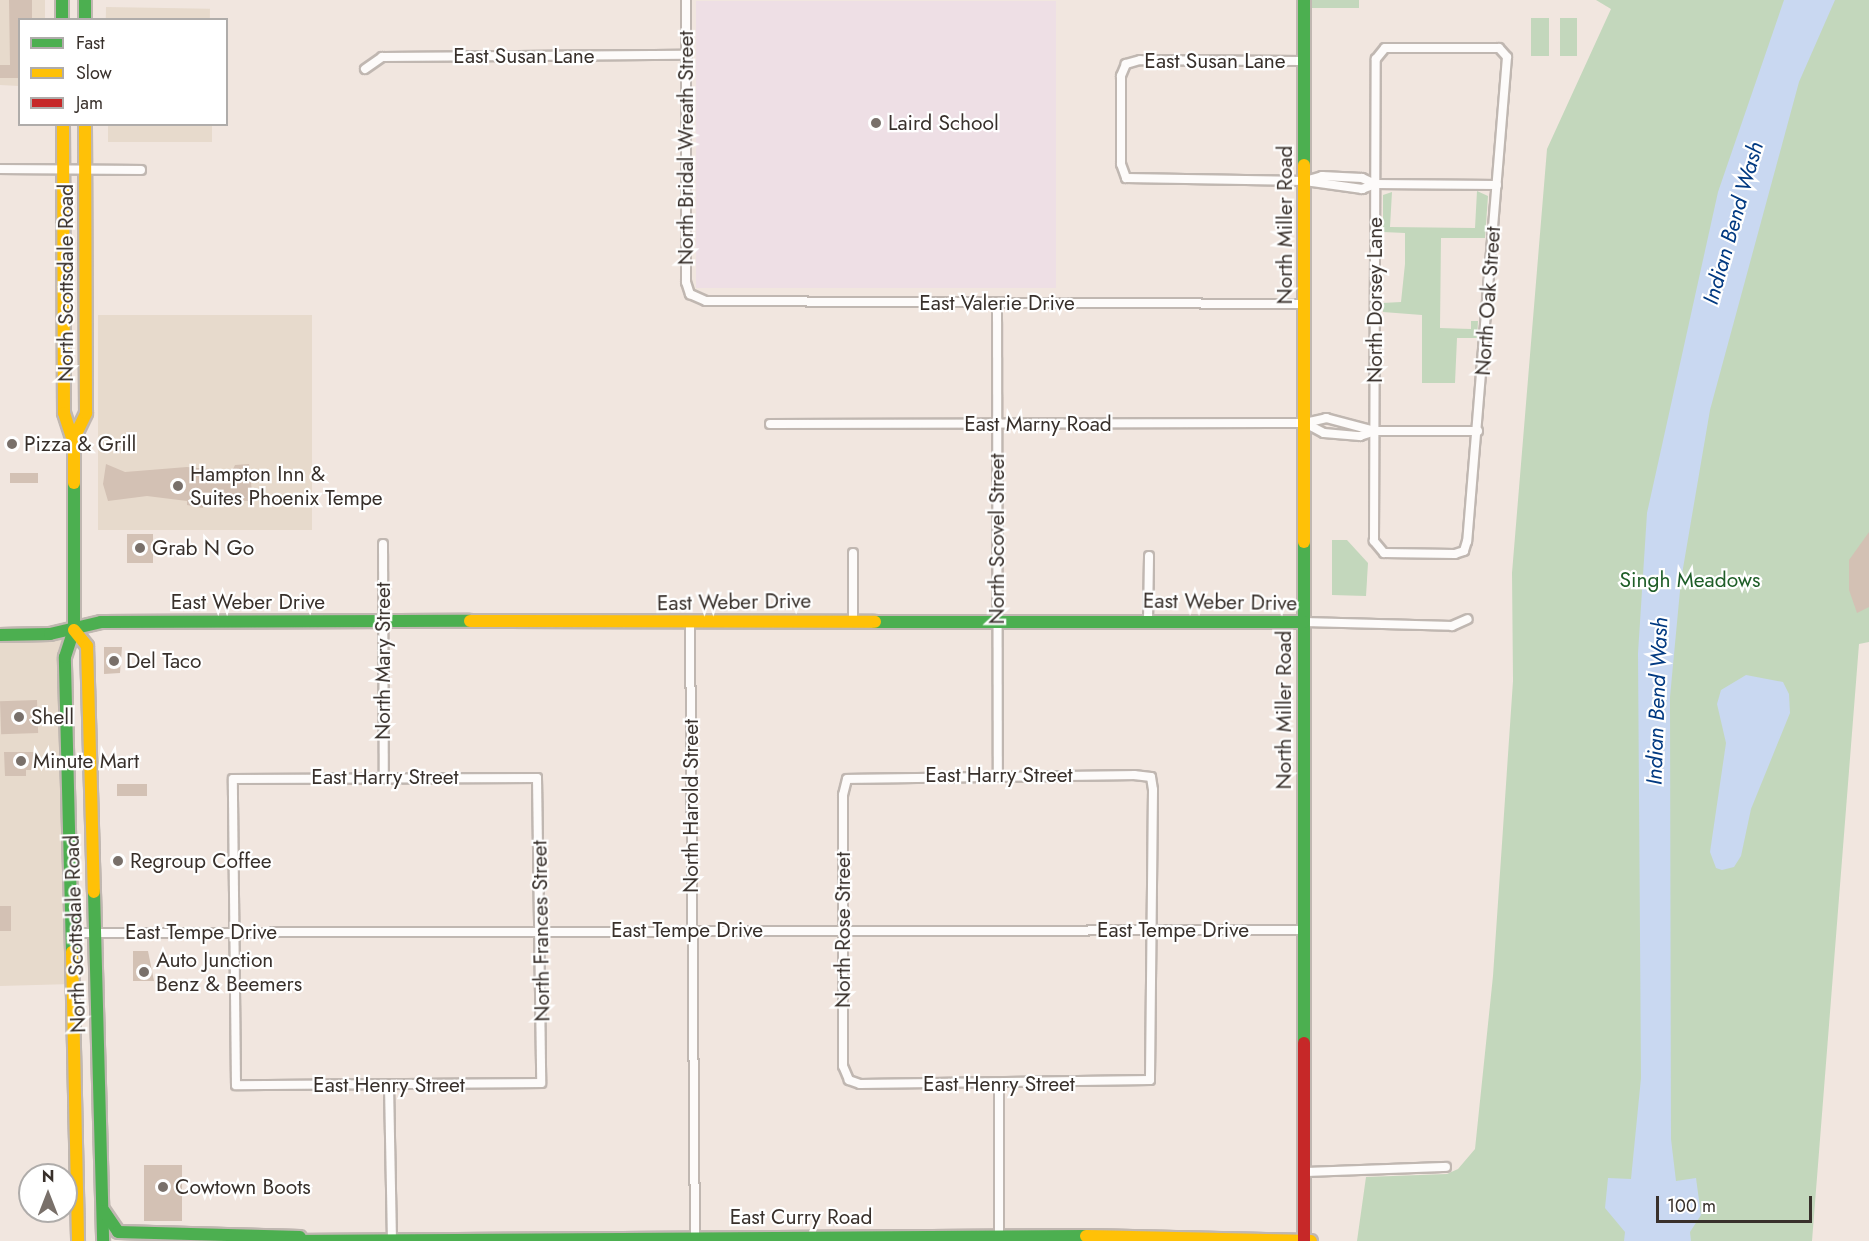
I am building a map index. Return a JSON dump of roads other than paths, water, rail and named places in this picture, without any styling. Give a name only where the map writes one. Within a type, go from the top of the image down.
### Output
[{"type":"main road","points":[[62,0],[62,18]]},
{"type":"main road","points":[[85,0],[85,18]]},
{"type":"main road","name":"North Miller Road","points":[[1304,0],[1305,423],[1302,930],[1304,1241]]},
{"type":"main road","name":"North Scottsdale Road","points":[[63,126],[64,413],[74,438],[74,630],[65,657],[78,1241]]},
{"type":"main road","name":"North Scottsdale Road","points":[[74,438],[86,413],[85,126]]},
{"type":"main road","name":"East Weber Drive","points":[[0,635],[74,630],[120,622],[853,620],[1304,622]]},
{"type":"main road","name":"North Scottsdale Road","points":[[74,630],[87,646],[103,1241]]},
{"type":"main road","points":[[102,1207],[118,1232],[312,1238]]},
{"type":"main road","name":"East Curry Road","points":[[290,1241],[312,1238],[999,1238],[1311,1241]]},
{"type":"street","name":"North Bridal Wreath Street","points":[[686,0],[686,282],[690,294]]},
{"type":"street","name":"North Dorsey Lane","points":[[1377,549],[1375,184],[1379,51],[1505,51]]},
{"type":"street","name":"North Oak Street","points":[[1377,549],[1384,553],[1464,551],[1478,431],[1508,67],[1505,51]]},
{"type":"street","name":"East Susan Lane","points":[[365,69],[382,57],[687,56]]},
{"type":"street","name":"East Susan Lane","points":[[1304,61],[1140,60],[1126,64],[1121,76],[1121,164],[1126,177],[1305,181]]},
{"type":"street","points":[[0,169],[85,167],[141,170]]},
{"type":"street","points":[[1305,181],[1356,178],[1375,184]]},
{"type":"street","points":[[1355,189],[1356,178]]},
{"type":"street","points":[[1305,181],[1355,189],[1375,184],[1497,185]]},
{"type":"street","name":"East Valerie Drive","points":[[690,294],[706,302],[1305,304]]},
{"type":"street","name":"North Scovel Street","points":[[997,303],[998,776]]},
{"type":"street","name":"East Marny Road","points":[[770,424],[1305,423],[1326,418],[1375,431]]},
{"type":"street","name":"East Marny Road","points":[[1305,423],[1324,433],[1344,435],[1375,431],[1478,431]]},
{"type":"street","points":[[1344,435],[1345,424]]},
{"type":"street","name":"North Mary Street","points":[[383,544],[384,777]]},
{"type":"street","points":[[853,553],[853,620]]},
{"type":"street","points":[[1148,621],[1149,556]]},
{"type":"street","name":"East Weber Drive","points":[[1304,622],[1433,627],[1452,626],[1468,619]]},
{"type":"street","name":"North Harold Street","points":[[690,622],[695,1239]]},
{"type":"street","name":"East Harry Street","points":[[847,779],[998,776],[1151,777],[1153,930]]},
{"type":"street","name":"East Harry Street","points":[[232,932],[233,779],[537,778]]},
{"type":"street","name":"North Frances Street","points":[[537,778],[542,931],[541,1083]]},
{"type":"street","name":"North Rose Street","points":[[847,779],[843,795],[843,1066],[849,1080]]},
{"type":"street","name":"East Henry Street","points":[[849,1080],[860,1084],[999,1084],[1150,1080],[1153,930]]},
{"type":"street","name":"East Tempe Drive","points":[[71,933],[1302,930]]},
{"type":"street","name":"East Henry Street","points":[[232,932],[236,1085],[541,1083]]},
{"type":"street","points":[[999,1084],[999,1238]]},
{"type":"street","points":[[389,1085],[392,1239]]},
{"type":"street","points":[[1303,1172],[1446,1167]]},
{"type":"water","name":"Indian Bend Wash","points":[[1784,0],[1835,0],[1799,82],[1710,410],[1681,580],[1670,697],[1671,1139],[1676,1181],[1696,1178],[1701,1215],[1690,1232],[1691,1241],[1624,1241],[1625,1232],[1605,1208],[1608,1178],[1631,1179],[1641,1078],[1638,653],[1647,513],[1718,192]]},
{"type":"water","points":[[1746,675],[1783,682],[1789,694],[1790,713],[1751,809],[1741,856],[1734,867],[1722,870],[1716,868],[1710,852],[1726,743],[1717,704],[1721,690]]},
{"type":"place","name":"Laird School","points":[[876,123]]},
{"type":"place","name":"Pizza & Grill","points":[[12,444]]},
{"type":"place","name":"Hampton Inn & Suites Phoenix Tempe","points":[[178,486]]},
{"type":"place","name":"Grab N Go","points":[[140,548]]},
{"type":"place","name":"Del Taco","points":[[114,661]]},
{"type":"place","name":"Shell","points":[[19,717]]},
{"type":"place","name":"Minute Mart","points":[[21,761]]},
{"type":"place","name":"Regroup Coffee","points":[[118,861]]},
{"type":"place","name":"Auto Junction Benz & Beemers","points":[[144,972]]},
{"type":"place","name":"Cowtown Boots","points":[[163,1187]]},
{"type":"park label","name":"Singh Meadows","points":[[1690,580]]}]
